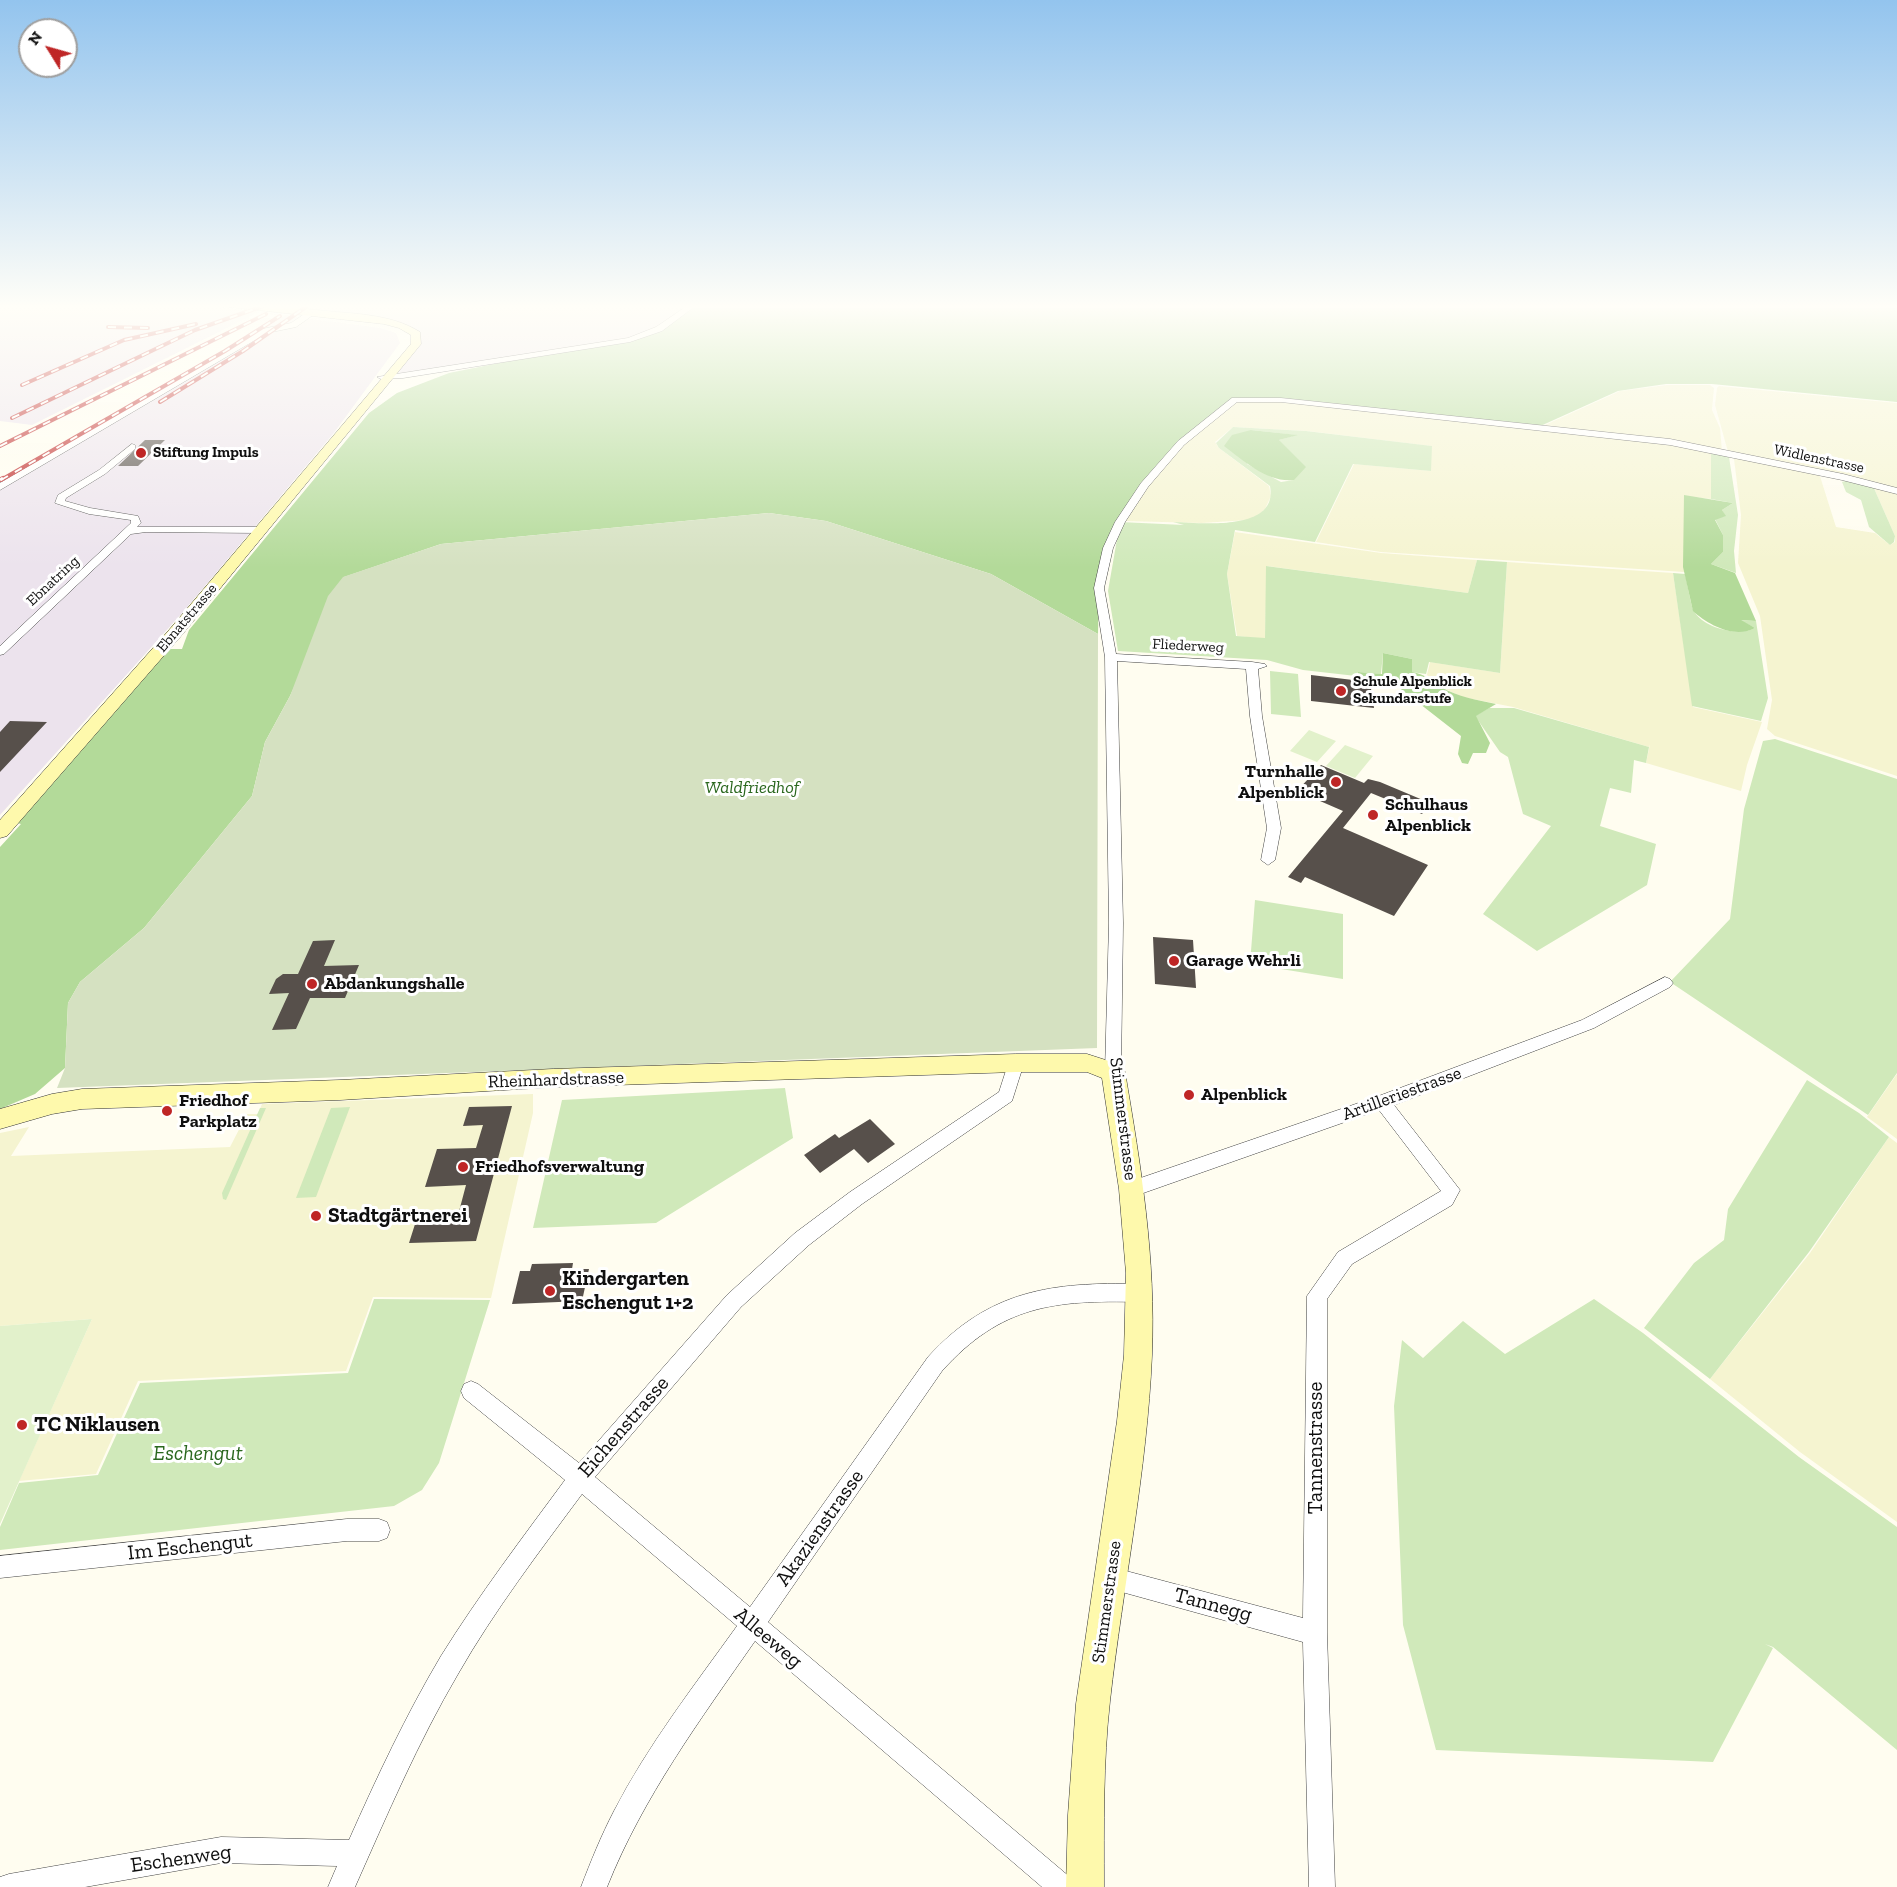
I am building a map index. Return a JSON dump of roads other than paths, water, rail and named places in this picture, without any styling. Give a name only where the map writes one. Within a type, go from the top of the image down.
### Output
[{"type":"street","points":[[0,487],[161,392]]},
{"type":"street","name":"Ebnatstrasse","points":[[0,832],[167,642],[374,392]]},
{"type":"street","name":"Widlenstrasse","points":[[1235,400],[1302,402],[1670,442],[1843,477],[1897,491]]},
{"type":"street","name":"Stimmerstrasse","points":[[1085,1887],[1086,1815],[1093,1704],[1132,1421],[1138,1355],[1139,1293],[1132,1190],[1113,1072],[1116,923],[1111,657],[1099,588],[1108,549],[1120,522],[1144,485],[1181,443],[1235,400]]},
{"type":"street","name":"Ebnatring","points":[[0,652],[136,523],[135,518],[128,516],[89,511],[60,502],[61,497],[102,472],[132,447]]},
{"type":"street","points":[[128,532],[146,528],[261,530]]},
{"type":"street","name":"Fliederweg","points":[[1111,657],[1257,665],[1256,716],[1274,828],[1268,860]]},
{"type":"street","name":"Artilleriestrasse","points":[[1132,1190],[1382,1102],[1588,1024],[1665,983]]},
{"type":"street","name":"Rheinhardstrasse","points":[[0,1119],[52,1104],[82,1099],[360,1089],[553,1078],[1016,1063],[1087,1063],[1113,1072]]},
{"type":"street","name":"Eichenstrasse","points":[[341,1887],[402,1751],[450,1664],[510,1573],[579,1478],[734,1301],[802,1239],[856,1198],[1006,1096],[1016,1063]]},
{"type":"street","name":"Tannenstrasse","points":[[1322,1887],[1315,1633],[1317,1296],[1344,1258],[1446,1199],[1450,1191],[1382,1102]]},
{"type":"street","name":"Akazienstrasse","points":[[594,1887],[603,1862],[638,1792],[684,1722],[935,1364],[965,1334],[1000,1311],[1038,1298],[1096,1292],[1139,1293]]},
{"type":"street","name":"Alleeweg","points":[[471,1391],[579,1478],[1062,1887]]},
{"type":"street","name":"Im Eschengut","points":[[0,1567],[347,1530],[379,1530]]},
{"type":"street","name":"Tannegg","points":[[1111,1578],[1315,1633]]},
{"type":"street","name":"Eschenweg","points":[[9,1887],[221,1850],[356,1854]]},
{"type":"railway","points":[[12,418],[66,392]]},
{"type":"railway","points":[[0,446],[109,392]]},
{"type":"railway","points":[[1,480],[154,392]]},
{"type":"railway","points":[[160,402],[176,392]]},
{"type":"place","name":"Stiftung Impuls","points":[[141,453]]},
{"type":"place","name":"Schule Alpenblick Sekundarstufe","points":[[1341,691]]},
{"type":"place","name":"Turnhalle Alpenblick","points":[[1336,782]]},
{"type":"place","name":"Schulhaus Alpenblick","points":[[1373,815]]},
{"type":"place","name":"Garage Wehrli","points":[[1174,961]]},
{"type":"place","name":"Abdankungshalle","points":[[312,984]]},
{"type":"place","name":"Alpenblick","points":[[1189,1095]]},
{"type":"place","name":"Friedhof Parkplatz","points":[[167,1111]]},
{"type":"place","name":"Friedhofsverwaltung","points":[[463,1167]]},
{"type":"place","name":"Stadtgärtnerei","points":[[316,1216]]},
{"type":"place","name":"Kindergarten Eschengut 1+2","points":[[550,1291]]},
{"type":"place","name":"TC Niklausen","points":[[22,1425]]},
{"type":"park label","name":"Waldfriedhof","points":[[752,788]]},
{"type":"park label","name":"Eschengut","points":[[198,1454]]}]
